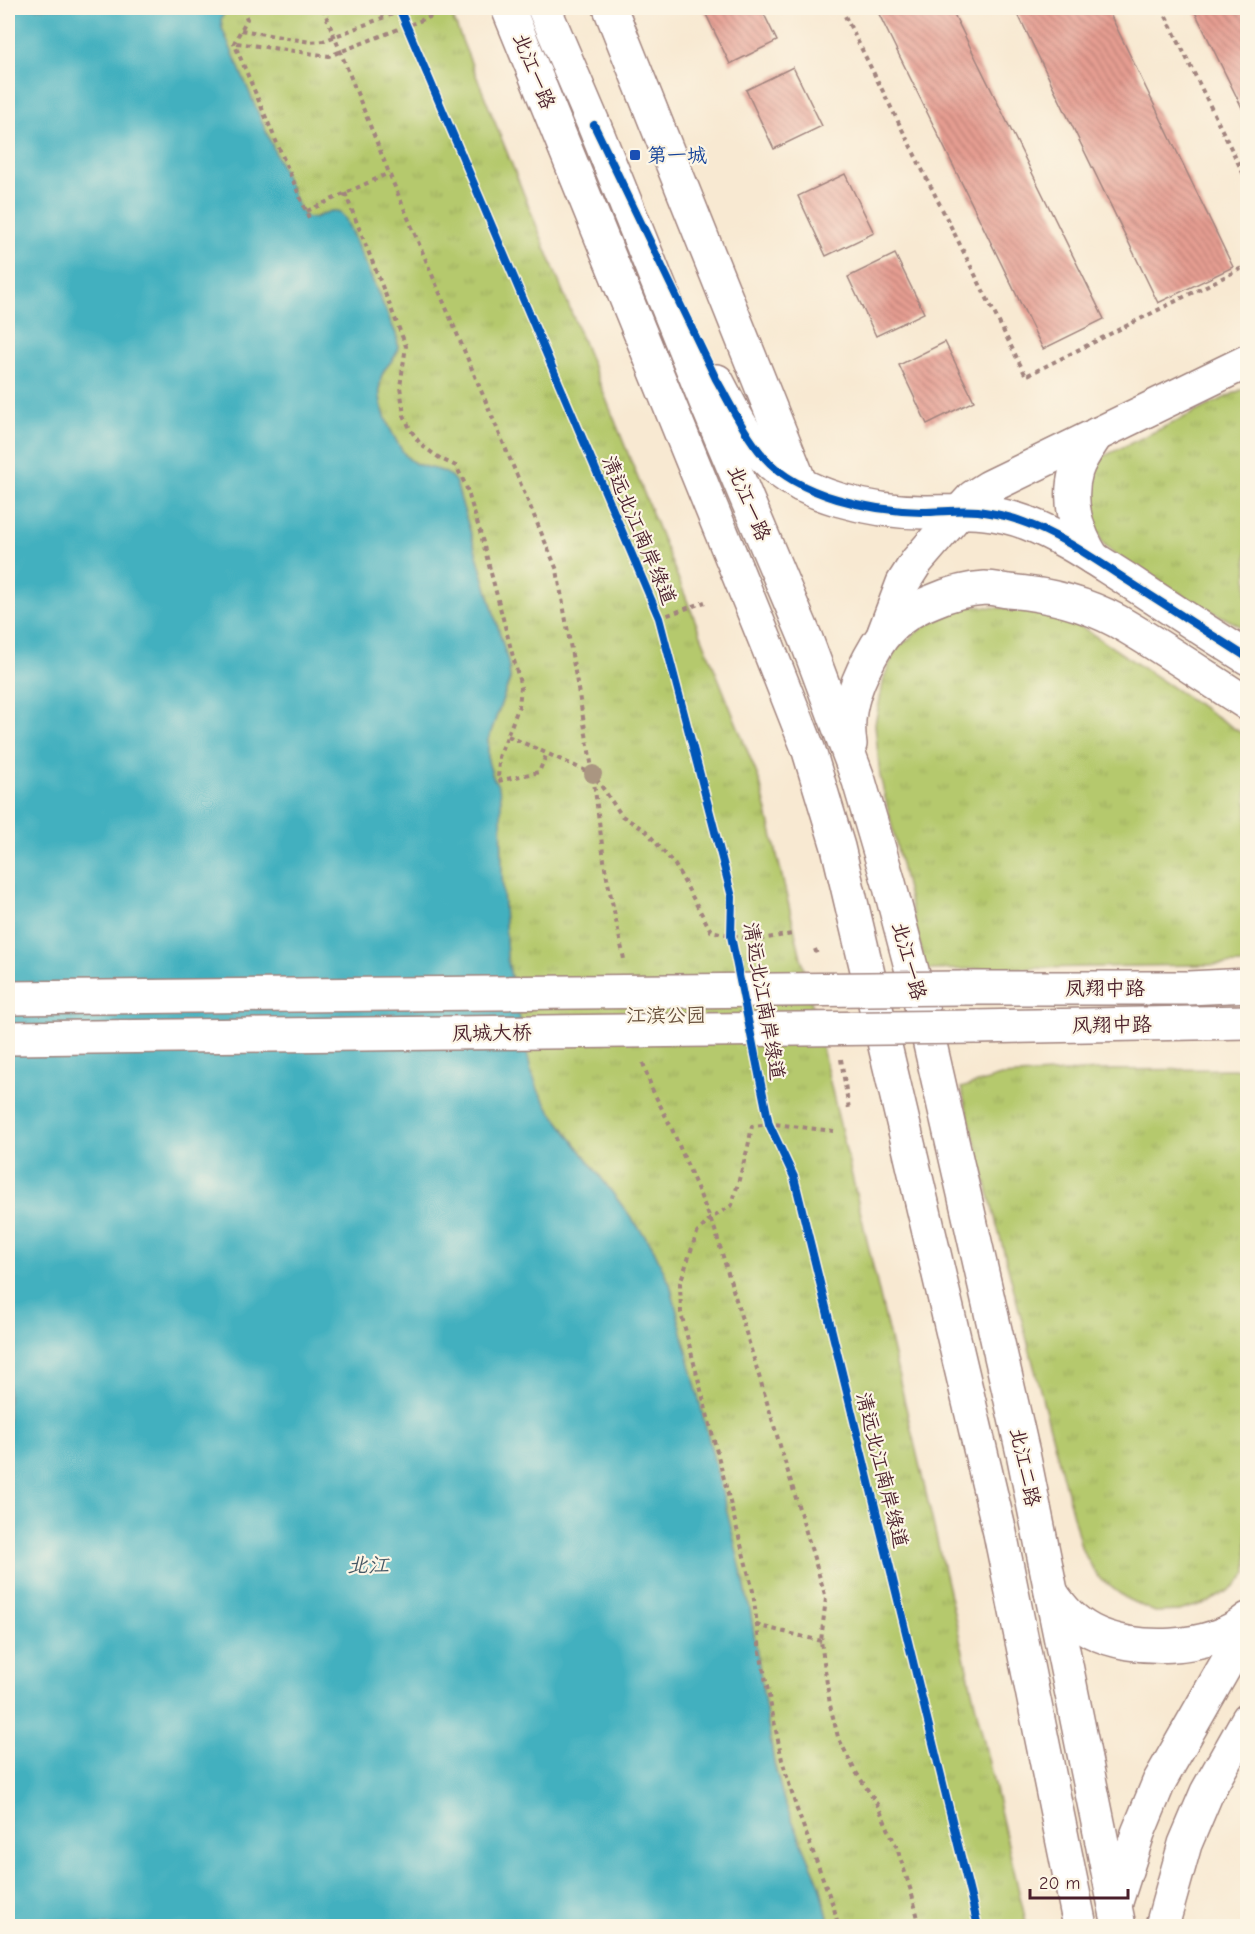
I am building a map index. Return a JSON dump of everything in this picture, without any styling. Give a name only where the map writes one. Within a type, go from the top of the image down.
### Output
[{"type":"main road","name":"北江一路","points":[[508,8],[736,564],[809,751],[838,847],[878,1012]]},
{"type":"main road","name":"北江一路","points":[[544,8],[806,639],[859,781],[889,883],[922,1010]]},
{"type":"main road","points":[[610,8],[801,485]]},
{"type":"main road","points":[[594,125],[716,379],[752,441],[781,473],[823,494],[876,507],[909,512],[978,511],[1026,523],[1070,544],[1248,658]]},
{"type":"main road","points":[[859,781],[848,731],[857,685],[882,637],[903,583],[917,561],[973,497],[989,486],[1248,361]]},
{"type":"main road","points":[[1093,558],[1082,540],[1075,516],[1073,491],[1076,470],[1096,434]]},
{"type":"main road","points":[[882,637],[900,618],[947,594],[986,588],[1037,594],[1080,606],[1115,620],[1248,704]]},
{"type":"main road","name":"凤翔中路","points":[[962,988],[1189,988],[1248,985]]},
{"type":"main road","name":"凤城大桥","points":[[8,998],[962,988]]},
{"type":"main road","name":"北江二路","points":[[922,1010],[1023,1453],[1114,1921]]},
{"type":"main road","name":"北江二路","points":[[878,1012],[1000,1533],[1080,1926]]},
{"type":"main road","name":"风翔中路","points":[[976,1027],[1248,1022]]},
{"type":"main road","name":"凤城大桥","points":[[8,1038],[976,1027]]},
{"type":"main road","points":[[1051,1592],[1064,1611],[1092,1631],[1113,1639],[1149,1646],[1178,1645],[1208,1639],[1248,1619]]},
{"type":"main road","points":[[1114,1921],[1138,1833],[1158,1782],[1248,1626]]},
{"type":"main road","points":[[1168,1919],[1189,1833],[1207,1792],[1247,1722]]},
{"type":"path","points":[[242,8],[247,19],[234,43],[309,218]]},
{"type":"path","points":[[237,43],[329,56],[453,8]]},
{"type":"path","points":[[841,8],[1026,376],[1248,265]]},
{"type":"path","points":[[1162,8],[1248,183]]},
{"type":"path","points":[[241,30],[310,42],[323,41],[402,9],[412,37]]},
{"type":"path","points":[[307,211],[389,173]]},
{"type":"path","points":[[345,193],[406,346],[400,387],[404,415],[421,445],[456,466],[466,486],[521,687],[519,706],[499,757],[498,781],[539,772],[547,753]]},
{"type":"path","points":[[659,618],[705,602]]},
{"type":"path","points":[[508,736],[593,774],[622,816],[646,831],[675,866],[711,931],[755,940],[792,934]]},
{"type":"path","points":[[837,1029],[849,1109]]},
{"type":"path","points":[[834,1131],[769,1120],[752,1126],[732,1205],[710,1220],[697,1233],[680,1283],[681,1313],[753,1591],[760,1652],[782,1760],[796,1807],[834,1908],[838,1926]]},
{"type":"path","points":[[769,1120],[772,1132]]},
{"type":"path","points":[[756,1625],[821,1641]]},
{"type":"green space","name":"江滨公园","points":[[227,8],[449,8],[760,782],[1027,1926],[830,1926],[820,1885],[784,1801],[774,1763],[750,1609],[670,1284],[651,1244],[550,1110],[539,1092],[531,1071],[507,958],[501,800],[499,788],[488,761],[488,740],[510,679],[508,662],[456,483],[444,472],[416,464],[409,459],[390,428],[381,401],[380,383],[385,369],[397,351],[396,334],[345,218],[341,213],[332,211],[307,219],[299,209],[222,28],[221,19]]},
{"type":"green space","points":[[1247,387],[1247,630],[1141,573],[1117,557],[1103,543],[1092,524],[1085,502],[1089,470],[1100,458]]},
{"type":"green space","points":[[968,606],[1021,609],[1080,626],[1247,737],[1247,964],[926,970],[880,776],[875,724],[884,678],[895,650],[926,625]]},
{"type":"green space","points":[[1247,1069],[1247,1573],[1235,1587],[1209,1602],[1179,1611],[1155,1612],[1127,1599],[1098,1577],[1082,1550],[961,1088],[1001,1076],[1100,1070]]},
{"type":"water","name":"北江","points":[[8,8],[227,8],[221,19],[222,28],[299,209],[310,218],[333,211],[339,212],[345,218],[396,334],[397,351],[385,369],[380,383],[381,401],[386,419],[398,445],[409,459],[416,464],[444,472],[456,483],[508,662],[510,679],[488,740],[488,761],[499,788],[501,800],[507,958],[531,1071],[539,1092],[550,1110],[651,1244],[670,1284],[750,1609],[774,1763],[784,1801],[820,1885],[830,1926],[8,1926]]},
{"type":"building","points":[[703,8],[761,8],[777,41],[730,64]]},
{"type":"building","points":[[876,8],[951,8],[1104,319],[1043,349]]},
{"type":"building","points":[[1015,8],[1107,8],[1233,267],[1158,303]]},
{"type":"building","points":[[1193,8],[1248,8],[1248,120]]},
{"type":"building","points":[[793,67],[822,126],[774,149],[746,90]]},
{"type":"building","points":[[845,174],[874,233],[826,256],[798,196]]},
{"type":"building","points":[[895,254],[924,313],[876,336],[848,277]]},
{"type":"building","points":[[945,342],[974,401],[927,424],[899,365]]},
{"type":"cycle path","name":"清远北江南岸绿道","points":[[399,8],[659,618],[732,897],[731,936],[769,1124],[794,1177],[978,1926]]},
{"type":"cycle path","points":[[594,125],[716,379],[750,439],[779,471],[816,492],[860,505],[903,511],[978,511],[1026,523],[1077,548],[1248,658]]},
{"type":"place","name":"第一城","points":[[635,155]]}]
